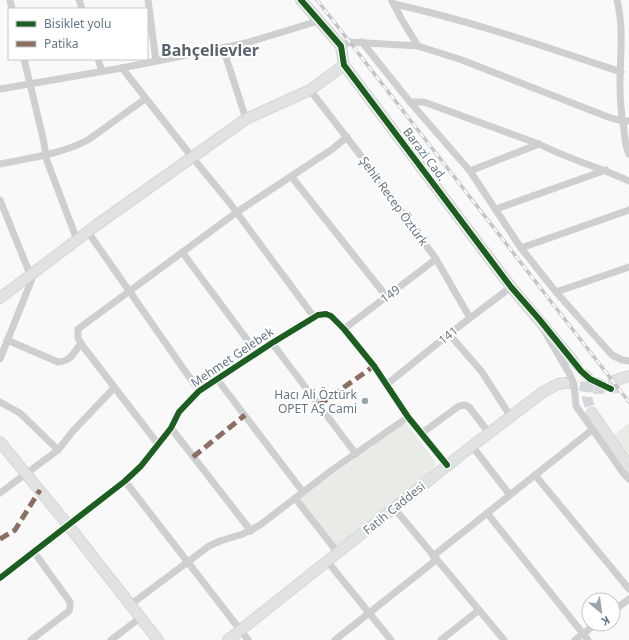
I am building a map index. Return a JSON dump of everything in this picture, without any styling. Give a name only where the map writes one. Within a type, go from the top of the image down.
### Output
[{"type":"street","points":[[148,0],[156,61]]},
{"type":"street","points":[[301,0],[341,46],[350,42],[418,46],[462,60],[608,117],[626,121]]},
{"type":"street","points":[[617,0],[622,36],[620,83],[626,121],[627,149],[629,154]]},
{"type":"street","points":[[393,2],[528,40],[621,72]]},
{"type":"street","points":[[393,2],[418,46]]},
{"type":"street","points":[[620,13],[629,13]]},
{"type":"street","points":[[0,89],[122,68],[246,43],[318,21]]},
{"type":"street","points":[[362,42],[410,102],[470,171],[521,248],[556,292],[612,355],[622,360],[629,361]]},
{"type":"street","name":"Barazi Cad.","points":[[341,46],[344,66],[511,287],[539,319],[553,328],[576,360]]},
{"type":"street","points":[[222,48],[246,120]]},
{"type":"street","points":[[24,60],[46,155],[77,240]]},
{"type":"street","points":[[98,60],[102,71]]},
{"type":"street","points":[[0,298],[88,232],[246,120],[310,90],[344,66]]},
{"type":"street","points":[[122,68],[145,99],[237,212],[314,317],[326,314],[336,320],[374,366],[408,417],[447,465]]},
{"type":"street","name":"Şehit Recep Öztürk","points":[[310,90],[347,137],[436,259],[470,318]]},
{"type":"street","points":[[0,164],[46,155],[80,144],[88,140],[145,99]]},
{"type":"street","points":[[410,102],[424,102],[539,144],[555,152],[606,170],[629,181]]},
{"type":"street","points":[[158,444],[81,343],[78,338],[78,329],[237,212],[335,147],[347,137]]},
{"type":"street","points":[[470,171],[539,144]]},
{"type":"street","points":[[496,209],[606,170]]},
{"type":"street","points":[[291,176],[386,296]]},
{"type":"street","points":[[0,200],[32,279],[0,359]]},
{"type":"street","points":[[521,248],[629,210]]},
{"type":"street","points":[[88,232],[199,391]]},
{"type":"street","points":[[182,252],[257,353]]},
{"type":"street","name":"149","points":[[344,329],[436,259]]},
{"type":"street","points":[[556,292],[629,267]]},
{"type":"street","name":"141","points":[[386,385],[449,334],[511,287]]},
{"type":"street","name":"Mehmet Gelebek","points":[[0,578],[68,524],[125,482],[141,466],[171,428],[179,412],[199,391],[314,317]]},
{"type":"street","points":[[539,319],[546,335],[574,384],[576,406],[629,479]]},
{"type":"street","points":[[449,334],[482,372],[511,417]]},
{"type":"street","points":[[7,340],[58,362],[69,359],[81,343]]},
{"type":"street","points":[[272,343],[356,454]]},
{"type":"street","points":[[629,376],[616,384],[629,383]]},
{"type":"street","points":[[217,380],[304,492]]},
{"type":"street","name":"Fatih Caddesi","points":[[228,640],[447,465],[543,392],[558,384],[565,384]]},
{"type":"street","points":[[0,493],[58,450],[73,431],[114,388]]},
{"type":"street","points":[[0,402],[20,413],[58,450]]},
{"type":"street","points":[[422,433],[459,406],[465,405],[469,407],[490,433]]},
{"type":"street","points":[[592,413],[629,467]]},
{"type":"street","points":[[130,605],[209,546],[251,531],[408,417]]},
{"type":"street","points":[[171,428],[251,531]]},
{"type":"street","points":[[335,640],[487,513],[592,430]]},
{"type":"street","points":[[0,442],[68,524],[158,640]]},
{"type":"street","points":[[472,446],[510,495]]},
{"type":"street","points":[[535,475],[629,589]]},
{"type":"street","points":[[125,482],[186,563],[248,640]]},
{"type":"street","points":[[295,498],[338,552]]},
{"type":"street","points":[[394,508],[504,640]]},
{"type":"street","points":[[487,513],[586,637],[575,640]]},
{"type":"street","points":[[33,639],[69,611],[70,607],[70,602],[34,552]]},
{"type":"street","points":[[327,561],[391,640]]},
{"type":"street","points":[[441,640],[479,610]]},
{"type":"street","points":[[111,640],[140,618]]},
{"type":"shaded area","points":[[629,423],[629,460],[611,437]]},
{"type":"shaded area","points":[[403,424],[407,424],[435,461],[436,465],[431,472],[336,547],[300,501],[302,497]]},
{"type":"tunnel","points":[[573,361],[589,377],[597,383],[609,388]]},
{"type":"tunnel","points":[[590,382],[587,398],[592,413]]},
{"type":"tunnel","points":[[565,383],[595,389],[619,388]]},
{"type":"railway","points":[[317,0],[629,402]]},
{"type":"marked path","points":[[319,405],[374,366]]},
{"type":"marked path","points":[[193,457],[245,415]]},
{"type":"marked path","points":[[0,539],[15,530],[40,490]]},
{"type":"cycle path","points":[[301,0],[341,46],[344,65],[511,287],[581,371],[590,379],[611,389]]},
{"type":"cycle path","points":[[0,578],[125,481],[141,466],[171,428],[179,412],[199,391],[318,315],[326,314],[331,316],[344,329],[374,366],[408,417],[447,465]]},
{"type":"place","name":"Hacı Ali Öztürk OPET AŞ Cami","points":[[365,401]]},
{"type":"district","name":"Bahçelievler","points":[[210,50]]}]
